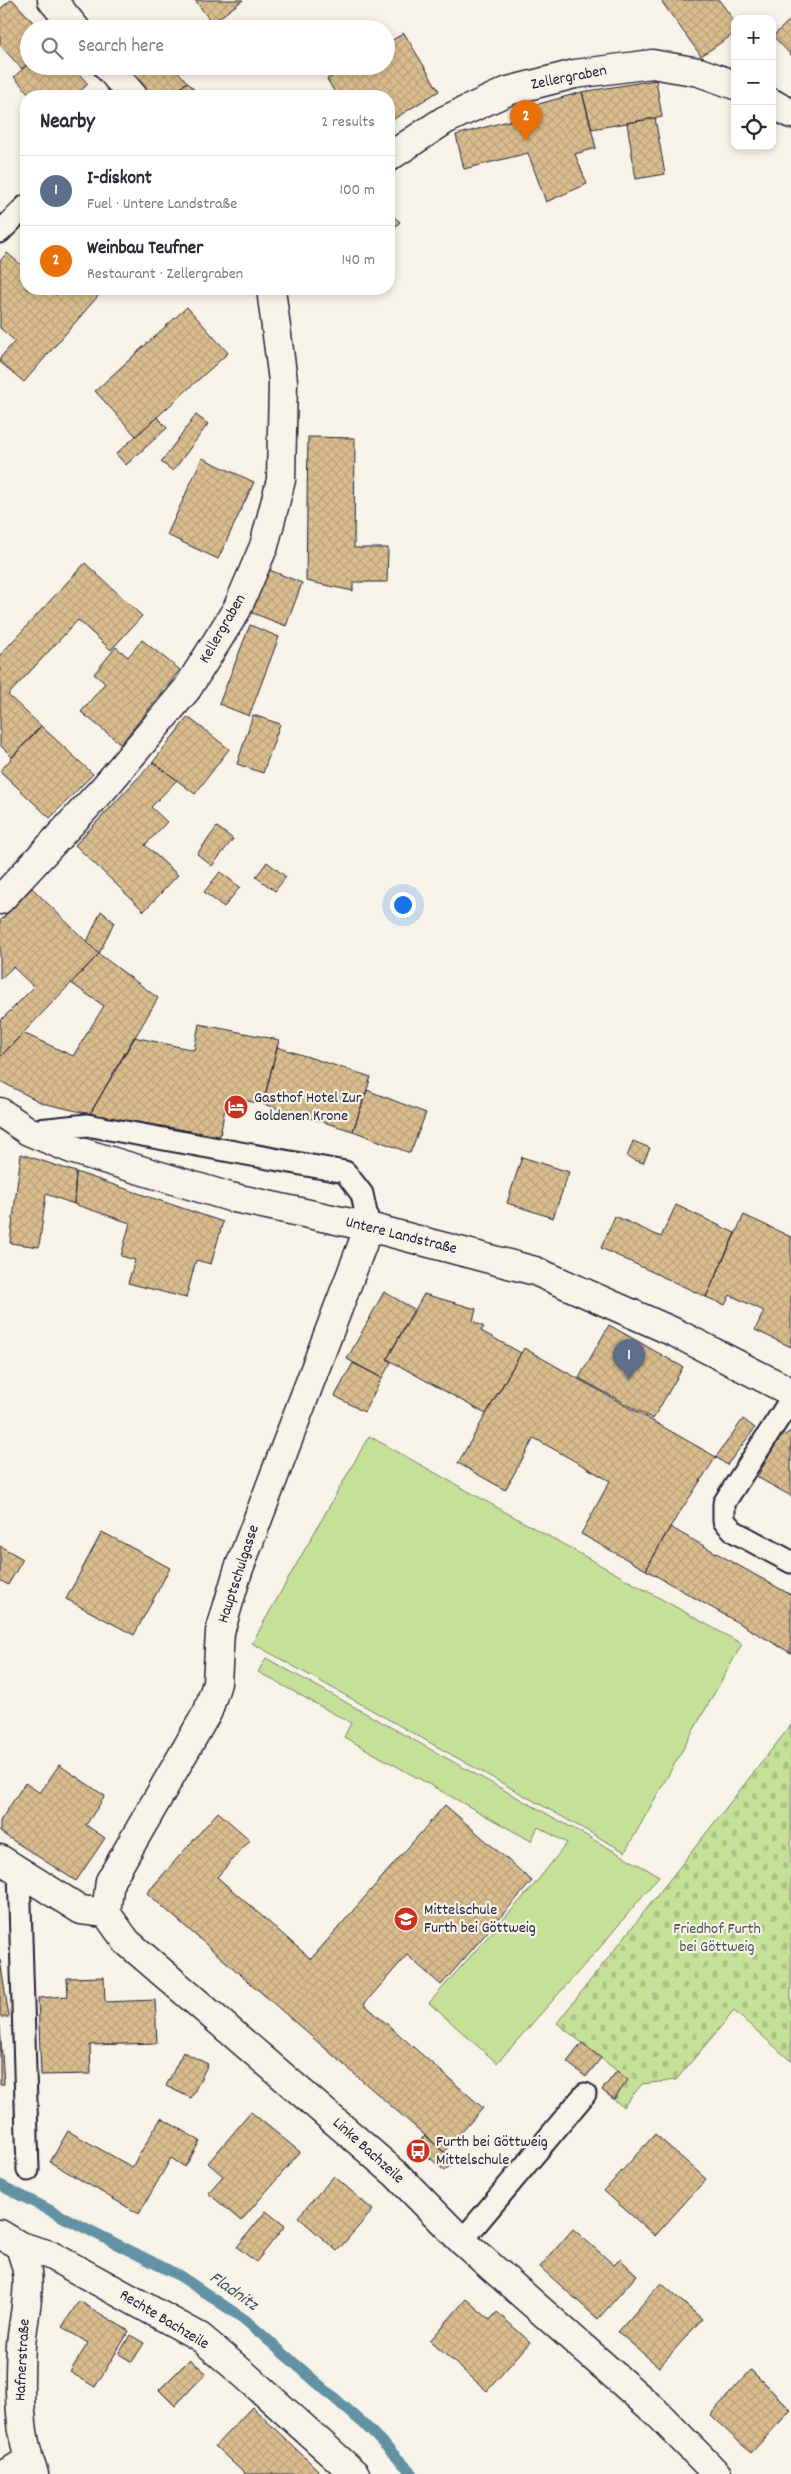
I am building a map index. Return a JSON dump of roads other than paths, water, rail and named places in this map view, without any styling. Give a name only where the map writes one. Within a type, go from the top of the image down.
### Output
[{"type":"street","points":[[52,0],[69,20]]},
{"type":"street","name":"Zellergraben","points":[[395,153],[445,120],[508,91],[575,74],[652,64],[698,72],[731,84]]},
{"type":"street","points":[[775,105],[791,114]]},
{"type":"street","name":"Kellergraben","points":[[0,900],[104,788],[187,689],[238,609],[264,546],[281,480],[283,380],[272,295]]},
{"type":"street","name":"Untere Landstraße","points":[[0,1112],[28,1130],[74,1150],[230,1197],[368,1227],[535,1271],[676,1333],[791,1392]]},
{"type":"street","name":"Hauptschulgasse","points":[[106,1913],[110,1881],[208,1711],[217,1683],[220,1632],[238,1570],[368,1227]]},
{"type":"street","points":[[9,1865],[81,1910],[106,1913]]},
{"type":"street","name":"Linke Bachzeile","points":[[106,1913],[127,1942],[396,2174],[462,2241],[656,2412],[717,2474]]},
{"type":"street","name":"Hafnerstraße","points":[[10,2240],[27,2271],[27,2299],[21,2344],[21,2412],[15,2469]]},
{"type":"street","name":"Rechte Bachzeile","points":[[10,2240],[50,2255],[200,2337],[355,2474]]},
{"type":"lane","points":[[0,232],[20,212]]},
{"type":"lane","points":[[28,1130],[87,1125],[345,1172],[362,1194],[368,1227]]},
{"type":"lane","points":[[791,1399],[724,1503],[724,1520],[735,1532],[791,1562]]},
{"type":"lane","points":[[9,1865],[28,2170]]},
{"type":"lane","points":[[462,2241],[585,2094]]},
{"type":"waterway","name":"Fladnitz","points":[[0,2185],[180,2276],[244,2319],[364,2424],[413,2474]]},
{"type":"place","name":"Weinbau Teufner","points":[[526,141]]},
{"type":"place","name":"Gasthof Hotel Zur Goldenen Krone","points":[[236,1107]]},
{"type":"place","name":"I-diskont","points":[[629,1380]]},
{"type":"place","name":"Mittelschule Furth bei Göttweig","points":[[406,1919]]},
{"type":"place","name":"Furth bei Göttweig Mittelschule","points":[[418,2151]]},
{"type":"park label","name":"Friedhof Furth bei Göttweig","points":[[717,1938]]}]
